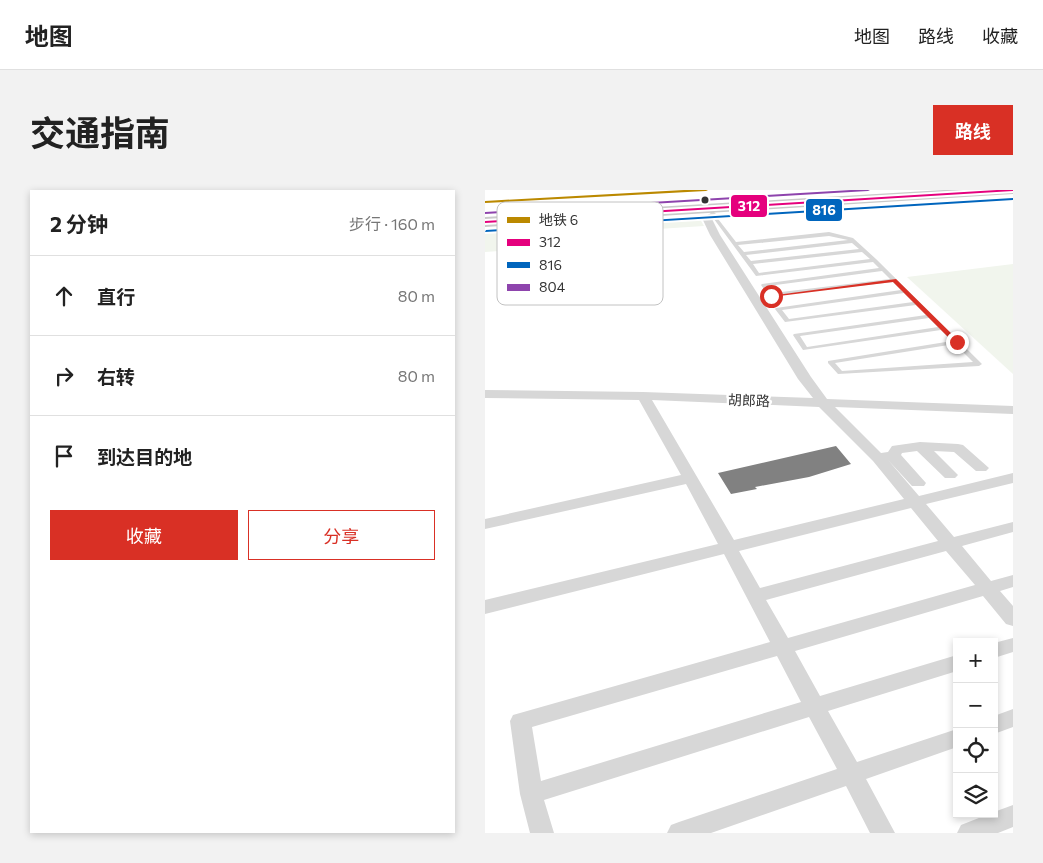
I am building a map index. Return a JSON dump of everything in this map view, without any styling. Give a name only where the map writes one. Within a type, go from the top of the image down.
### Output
[{"type":"main road","points":[[663,204],[898,190]]},
{"type":"main road","points":[[663,213],[1013,190]]},
{"type":"street","points":[[712,211],[707,218],[715,235],[805,379],[823,403],[917,483]]},
{"type":"street","name":"胡郎路","points":[[485,394],[643,396],[1013,410]]},
{"type":"street","points":[[643,396],[729,547],[883,833]]},
{"type":"street","points":[[886,456],[897,449],[920,446],[958,448],[981,468]]},
{"type":"street","points":[[920,446],[950,475]]},
{"type":"street","points":[[886,456],[914,501],[1013,619]]},
{"type":"street","points":[[485,524],[690,478]]},
{"type":"street","points":[[485,608],[1013,478]]},
{"type":"street","points":[[755,596],[1013,527]]},
{"type":"street","points":[[542,833],[531,794],[521,720],[1013,581]]},
{"type":"street","points":[[998,650],[1013,645]]},
{"type":"street","points":[[531,794],[953,664]]},
{"type":"street","points":[[998,724],[1013,718]]},
{"type":"street","points":[[679,833],[953,739]]},
{"type":"street","points":[[969,833],[1013,816]]},
{"type":"lane","points":[[712,211],[758,275],[874,260]]},
{"type":"lane","points":[[735,244],[816,234],[841,236],[853,241],[874,260],[930,316],[943,328],[957,342],[979,364],[840,373],[830,362],[957,342]]},
{"type":"lane","points":[[743,254],[853,241]]},
{"type":"lane","points":[[749,263],[863,250]]},
{"type":"lane","points":[[883,269],[765,285],[771,296],[894,280]]},
{"type":"lane","points":[[905,291],[778,309],[787,321],[917,303]]},
{"type":"lane","points":[[930,316],[796,336],[805,349],[943,328]]},
{"type":"shaded area","points":[[700,219],[704,226],[663,229],[663,221]]},
{"type":"shaded area","points":[[497,232],[497,251],[485,252],[485,233]]},
{"type":"shaded area","points":[[1013,264],[1013,374],[907,277]]},
{"type":"building","points":[[836,446],[851,464],[809,477],[755,487],[757,489],[731,494],[718,473]]},
{"type":"metro line","name":"6","points":[[485,202],[706,190]]},
{"type":"transit line","name":"804","points":[[663,202],[868,190]]},
{"type":"transit line","name":"312","points":[[663,211],[1013,190]]},
{"type":"transit line","name":"816","points":[[663,220],[1013,199]]},
{"type":"transit line","name":"804","points":[[485,213],[497,212]]},
{"type":"transit line","name":"312","points":[[485,222],[497,221]]},
{"type":"transit line","name":"816","points":[[486,231],[497,230]]},
{"type":"route","points":[[771,296],[894,280],[957,342]]}]
